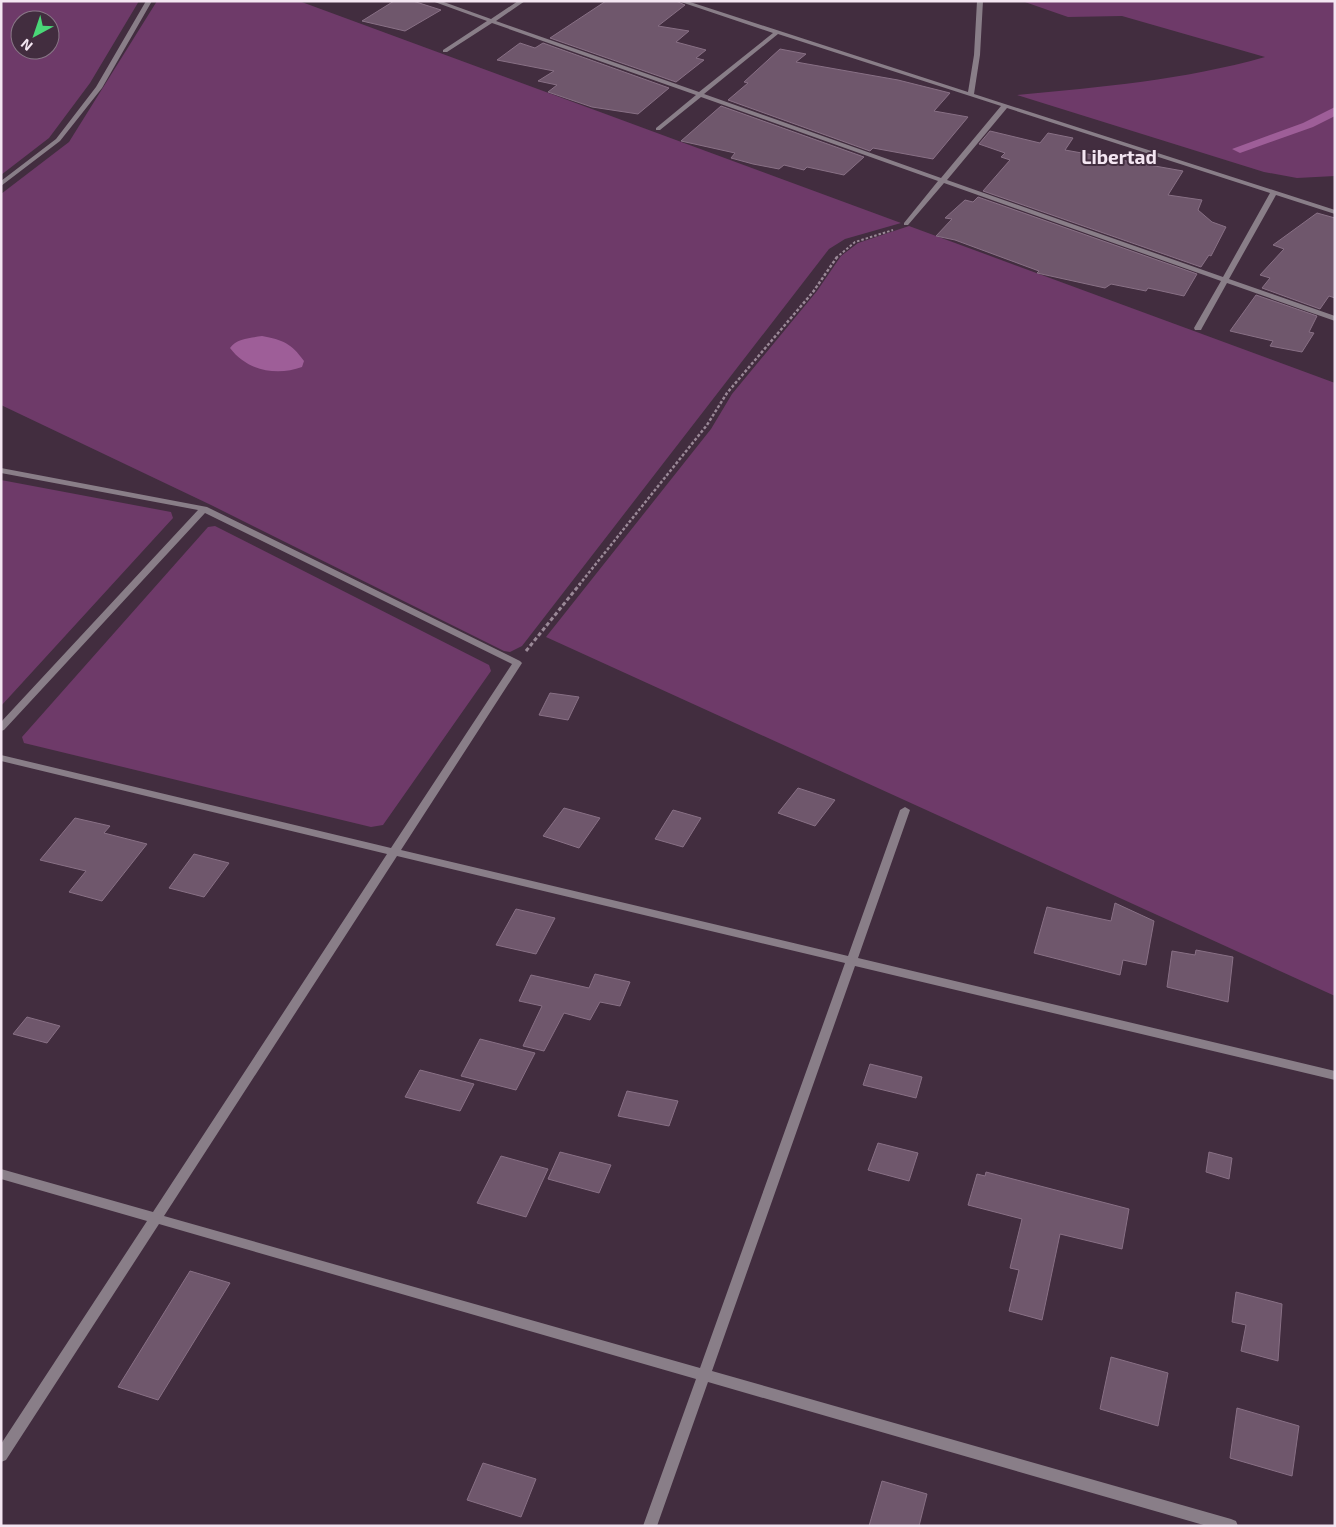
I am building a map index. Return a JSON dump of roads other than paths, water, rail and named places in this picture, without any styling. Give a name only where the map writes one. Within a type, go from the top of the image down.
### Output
[{"type":"street","points":[[1,184],[58,140],[99,88],[149,1]]},
{"type":"street","points":[[435,1],[1335,319]]},
{"type":"street","points":[[445,51],[522,1]]},
{"type":"street","points":[[681,1],[1335,212]]},
{"type":"street","points":[[971,95],[977,55],[980,1]]},
{"type":"street","points":[[658,129],[777,32]]},
{"type":"street","points":[[906,224],[1005,106]]},
{"type":"street","points":[[1198,328],[1274,192]]},
{"type":"street","points":[[1,470],[204,509],[517,663],[1,1456]]},
{"type":"street","points":[[1,728],[204,509]]},
{"type":"street","points":[[1,758],[1335,1076]]},
{"type":"street","points":[[650,1526],[905,810]]},
{"type":"street","points":[[1,1174],[1231,1526]]},
{"type":"district","name":"Libertad","points":[[1119,156]]}]
